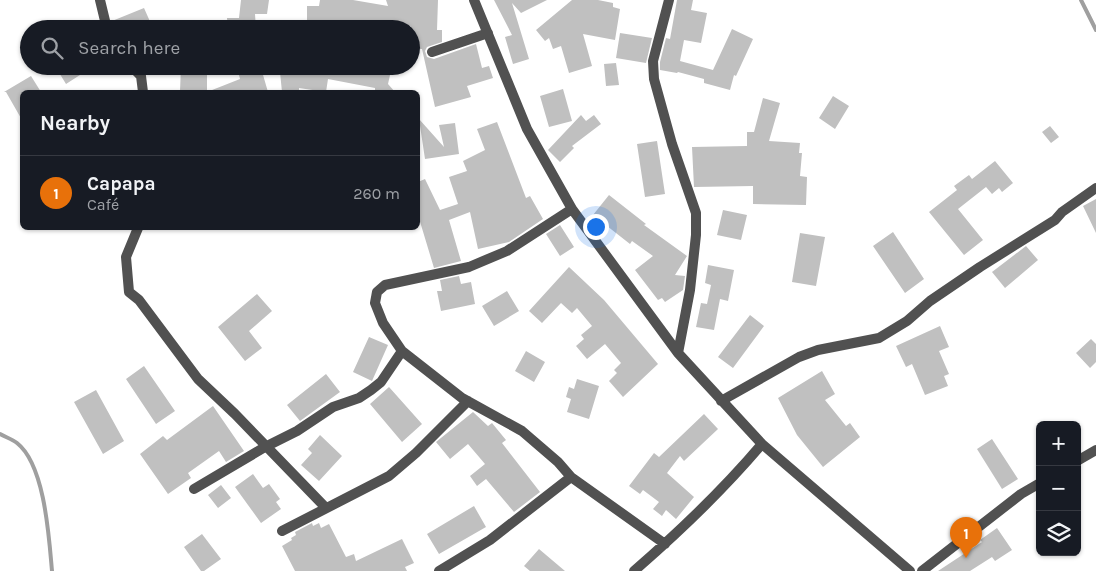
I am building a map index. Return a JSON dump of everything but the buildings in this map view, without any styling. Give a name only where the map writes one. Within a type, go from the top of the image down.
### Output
[{"type":"street","points":[[100,0],[105,20]]},
{"type":"street","points":[[474,0],[527,129],[572,209],[678,353],[721,402],[762,444],[910,571]]},
{"type":"street","points":[[669,0],[653,61],[654,79],[672,144],[696,213],[696,235],[690,290],[678,353]]},
{"type":"street","points":[[432,52],[488,33]]},
{"type":"street","points":[[139,75],[143,90]]},
{"type":"street","points":[[721,402],[799,358],[832,347],[879,338],[907,321],[930,301],[980,267],[1055,220],[1062,212],[1096,188]]},
{"type":"street","points":[[572,209],[524,241],[469,267],[385,285],[377,292],[375,303],[383,322],[402,351],[468,402],[522,431],[558,462],[570,477],[665,544]]},
{"type":"street","points":[[137,230],[126,257],[129,292],[139,300],[198,379],[235,414],[326,508]]},
{"type":"street","points":[[194,490],[265,447],[298,431],[333,407],[359,398],[372,390],[381,382],[402,351]]},
{"type":"street","points":[[282,531],[388,476],[416,453],[468,402]]},
{"type":"street","points":[[634,571],[665,544],[740,470],[762,444]]},
{"type":"street","points":[[1081,459],[1096,450]]},
{"type":"street","points":[[439,571],[490,540],[570,477]]},
{"type":"street","points":[[922,571],[1021,494],[1036,485]]},
{"type":"waterway","points":[[1081,0],[1096,30]]},
{"type":"waterway","points":[[0,434],[17,443],[26,453],[34,468],[44,503],[52,571]]},
{"type":"place","name":"Capapa","points":[[966,558]]}]
